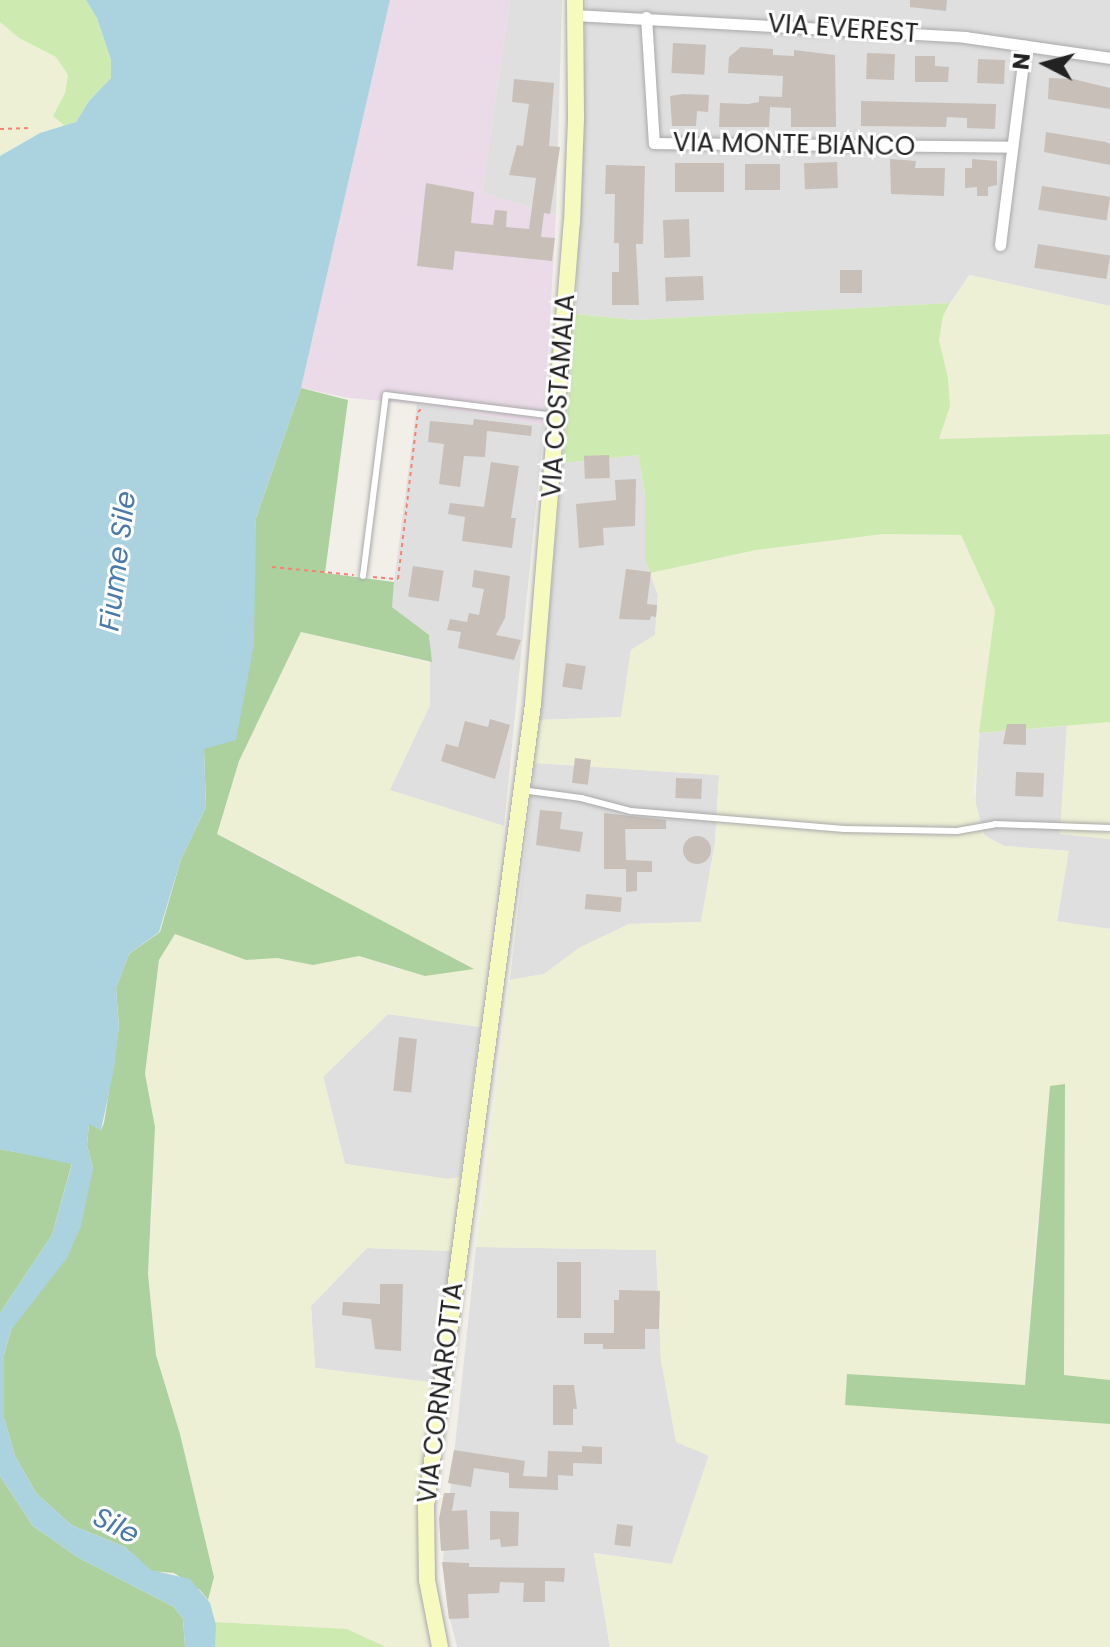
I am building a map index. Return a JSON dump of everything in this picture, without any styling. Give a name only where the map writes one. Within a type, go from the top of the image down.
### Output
[{"type":"main road","name":"VIA COSTAMALA","points":[[474,1139],[521,790],[558,417],[572,223],[575,7]]},
{"type":"main road","name":"VIA CORNAROTTA","points":[[440,1647],[427,1580],[426,1506],[474,1139]]},
{"type":"street","name":"VIA EVEREST","points":[[575,7],[646,17],[965,37],[1110,58]]},
{"type":"street","name":"VIA MONTE BIANCO","points":[[646,17],[654,143],[1012,147]]},
{"type":"street","points":[[1000,245],[1025,46]]},
{"type":"lane","points":[[363,576],[386,395],[558,417]]},
{"type":"lane","points":[[521,790],[581,798],[631,811],[844,829],[957,831],[995,824],[1110,828]]},
{"type":"path","points":[[0,129],[30,128]]},
{"type":"shaded area","points":[[390,0],[510,0],[482,193],[556,215],[544,425],[417,404],[349,398],[301,388]]},
{"type":"shaded area","points":[[510,0],[562,0],[556,215],[482,193]]},
{"type":"shaded area","points":[[586,0],[1110,0],[1110,306],[970,275],[950,303],[635,320],[576,314]]},
{"type":"shaded area","points":[[417,404],[544,425],[504,826],[389,790],[430,705],[430,637],[391,606]]},
{"type":"shaded area","points":[[638,455],[645,493],[645,559],[658,595],[655,635],[631,650],[621,717],[539,720],[563,463]]},
{"type":"shaded area","points":[[1067,726],[1060,834],[1110,839],[1110,929],[1057,922],[1068,851],[1004,846],[985,836],[975,810],[979,733]]},
{"type":"shaded area","points":[[535,763],[719,775],[715,843],[701,922],[629,924],[579,948],[544,974],[510,980]]},
{"type":"shaded area","points":[[388,1014],[480,1027],[460,1177],[448,1179],[345,1164],[323,1076]]},
{"type":"shaded area","points":[[476,1247],[656,1250],[661,1361],[709,1455],[672,1564],[594,1553],[610,1647],[457,1647],[447,1606],[443,1559]]},
{"type":"shaded area","points":[[367,1248],[451,1251],[436,1383],[315,1368],[311,1306]]},
{"type":"green space","points":[[0,0],[86,0],[97,18],[111,60],[111,78],[89,101],[76,122],[65,126],[53,116],[65,93],[68,75],[56,57],[19,38],[0,22]]},
{"type":"green space","points":[[0,22],[19,38],[56,57],[68,75],[65,93],[53,115],[65,126],[40,133],[0,156]]},
{"type":"green space","points":[[969,275],[1110,306],[1110,434],[939,439],[950,406],[939,341],[943,316]]},
{"type":"green space","points":[[950,303],[943,316],[939,340],[948,378],[950,406],[939,439],[1110,434],[1110,722],[979,733],[995,610],[961,535],[883,534],[756,550],[650,573],[645,559],[645,493],[638,455],[563,463],[576,314],[635,320]]},
{"type":"green space","points":[[301,388],[348,400],[325,573],[394,582],[392,607],[429,635],[432,662],[301,632],[239,761],[217,834],[474,969],[425,976],[359,956],[313,965],[277,958],[246,960],[175,934],[159,960],[145,1074],[155,1127],[148,1274],[156,1355],[180,1434],[214,1577],[208,1600],[200,1590],[174,1573],[151,1571],[125,1547],[71,1525],[36,1493],[15,1456],[4,1418],[4,1355],[11,1330],[35,1295],[93,1169],[87,1145],[89,1123],[101,1130],[104,1123],[119,1027],[116,988],[129,954],[160,932],[181,859],[206,807],[204,749],[255,538],[256,518]]},
{"type":"green space","points":[[883,534],[961,535],[995,610],[973,792],[984,835],[1004,846],[1069,851],[1057,921],[1110,929],[1110,1380],[1064,1376],[1065,1084],[1036,1228],[1025,1386],[847,1374],[845,1405],[1110,1424],[1110,1647],[610,1647],[594,1553],[672,1564],[709,1456],[676,1442],[661,1361],[656,1250],[476,1247],[510,980],[544,974],[579,948],[629,924],[701,922],[715,843],[719,775],[535,763],[539,720],[621,717],[631,650],[655,635],[658,595],[650,573],[756,550]]},
{"type":"green space","points":[[301,632],[430,663],[430,705],[390,790],[504,826],[480,1027],[388,1014],[323,1077],[345,1164],[448,1179],[460,1177],[451,1251],[367,1248],[311,1306],[315,1368],[436,1383],[419,1559],[432,1647],[386,1647],[347,1629],[215,1622],[208,1600],[214,1577],[180,1434],[156,1355],[148,1274],[153,1198],[145,1074],[159,960],[175,934],[246,960],[277,958],[313,965],[359,956],[402,971],[284,867],[216,834],[239,761]]},
{"type":"green space","points":[[1110,722],[1110,839],[1060,834],[1067,726]]},
{"type":"green space","points":[[1065,1084],[1064,1375],[1110,1380],[1110,1424],[845,1405],[847,1374],[1025,1385],[1050,1086]]},
{"type":"green space","points":[[0,1149],[72,1163],[52,1235],[0,1313]]},
{"type":"green space","points":[[0,1476],[33,1526],[79,1558],[174,1607],[183,1619],[185,1647],[0,1647]]},
{"type":"green space","points":[[215,1622],[347,1629],[386,1647],[215,1647]]},
{"type":"water","name":"Fiume Sile","points":[[86,0],[390,0],[301,388],[256,518],[254,644],[236,740],[204,749],[206,807],[181,859],[159,932],[129,954],[116,988],[119,1027],[114,1069],[101,1130],[89,1124],[87,1145],[93,1169],[81,1226],[67,1258],[11,1330],[4,1355],[4,1418],[15,1456],[36,1493],[71,1525],[125,1547],[151,1570],[190,1579],[210,1603],[216,1625],[215,1647],[185,1647],[183,1619],[174,1607],[79,1558],[33,1526],[0,1476],[0,1313],[52,1235],[72,1164],[0,1149],[0,156],[40,133],[76,122],[89,101],[111,78],[111,60],[97,18]]},
{"type":"building","points":[[910,0],[947,0],[946,11],[910,7]]},
{"type":"building","points":[[673,43],[706,45],[704,75],[671,73]]},
{"type":"building","points":[[741,47],[773,49],[773,55],[794,56],[794,50],[835,55],[836,127],[791,127],[791,108],[770,107],[769,127],[719,127],[720,103],[748,104],[759,102],[759,96],[782,97],[783,76],[728,73],[729,57]]},
{"type":"building","points":[[867,53],[895,54],[894,80],[866,79]]},
{"type":"building","points":[[915,56],[935,56],[935,66],[949,67],[948,82],[915,82]]},
{"type":"building","points":[[978,59],[1005,60],[1004,84],[977,83]]},
{"type":"building","points":[[1049,78],[1073,79],[1110,88],[1110,109],[1048,99]]},
{"type":"building","points":[[514,79],[554,83],[549,146],[560,147],[550,214],[544,213],[541,237],[555,238],[552,261],[455,251],[453,270],[417,266],[426,183],[474,192],[471,223],[493,225],[495,210],[507,211],[506,227],[529,229],[536,178],[509,175],[517,145],[523,146],[529,104],[512,102]]},
{"type":"building","points":[[709,95],[708,112],[697,111],[696,126],[672,126],[670,96]]},
{"type":"building","points":[[861,101],[996,104],[995,129],[967,128],[967,118],[947,117],[946,127],[861,126]]},
{"type":"building","points":[[1046,132],[1110,144],[1110,165],[1044,152]]},
{"type":"building","points":[[890,159],[916,161],[915,168],[945,168],[944,196],[891,194]]},
{"type":"building","points":[[972,159],[997,161],[997,185],[988,187],[988,196],[977,196],[977,187],[965,188],[965,168],[972,168]]},
{"type":"building","points":[[837,162],[838,188],[805,189],[804,163]]},
{"type":"building","points":[[675,163],[724,163],[724,192],[675,192]]},
{"type":"building","points":[[745,164],[780,164],[780,190],[745,190]]},
{"type":"building","points":[[606,165],[645,166],[643,244],[636,244],[639,305],[612,305],[612,272],[619,272],[619,243],[614,243],[615,194],[605,194]]},
{"type":"building","points":[[1042,186],[1110,197],[1106,220],[1038,210]]},
{"type":"building","points":[[689,219],[690,257],[664,258],[663,220]]},
{"type":"building","points":[[1038,244],[1110,255],[1106,279],[1034,268]]},
{"type":"building","points":[[840,270],[862,270],[862,293],[840,293]]},
{"type":"building","points":[[703,276],[704,300],[666,301],[665,277]]},
{"type":"building","points":[[474,419],[532,426],[531,436],[487,431],[485,457],[464,456],[460,487],[439,484],[444,444],[428,442],[430,421],[473,425]]},
{"type":"building","points":[[609,455],[610,478],[585,479],[584,456]]},
{"type":"building","points":[[491,462],[519,466],[511,518],[516,518],[512,548],[462,541],[465,517],[448,514],[450,503],[484,507]]},
{"type":"building","points":[[636,479],[635,526],[603,528],[604,545],[579,548],[576,504],[616,500],[615,480]]},
{"type":"building","points":[[413,566],[444,571],[439,601],[408,597]]},
{"type":"building","points":[[626,569],[651,572],[647,604],[657,605],[656,617],[651,616],[650,620],[619,619]]},
{"type":"building","points":[[474,570],[510,576],[505,618],[496,635],[521,640],[514,660],[458,648],[461,632],[447,630],[450,619],[467,622],[469,613],[479,615],[484,589],[472,587]]},
{"type":"building","points":[[566,663],[586,666],[582,690],[562,687]]},
{"type":"building","points":[[490,719],[510,725],[495,779],[441,761],[446,744],[458,747],[465,721],[488,727]]},
{"type":"building","points":[[1007,724],[1026,724],[1026,745],[1003,744]]},
{"type":"building","points":[[575,758],[591,760],[588,785],[572,783]]},
{"type":"building","points":[[1016,772],[1044,773],[1043,797],[1015,796]]},
{"type":"building","points":[[676,778],[702,779],[701,799],[675,798]]},
{"type":"building","points":[[540,810],[562,812],[560,829],[583,832],[580,852],[536,845]]},
{"type":"building","points":[[604,813],[666,820],[666,829],[625,829],[626,860],[652,861],[652,872],[637,872],[637,891],[626,892],[626,869],[604,869]]},
{"type":"building","points":[[697,836],[707,840],[711,850],[707,860],[697,864],[687,860],[683,850],[687,840]]},
{"type":"building","points":[[586,894],[622,897],[621,912],[585,909]]},
{"type":"building","points":[[399,1037],[417,1039],[411,1093],[393,1091]]},
{"type":"building","points":[[557,1262],[581,1262],[581,1318],[557,1318]]},
{"type":"building","points":[[380,1284],[403,1284],[401,1351],[375,1349],[371,1319],[342,1315],[343,1302],[380,1304]]},
{"type":"building","points":[[619,1290],[660,1291],[659,1329],[645,1329],[645,1349],[603,1349],[603,1344],[584,1344],[584,1333],[614,1333],[614,1300],[619,1300]]},
{"type":"building","points":[[553,1385],[574,1385],[577,1409],[573,1409],[573,1425],[553,1425]]},
{"type":"building","points":[[582,1446],[602,1447],[602,1464],[573,1463],[573,1476],[558,1475],[558,1490],[509,1488],[509,1473],[474,1468],[471,1487],[448,1483],[454,1450],[525,1461],[523,1476],[547,1477],[548,1451],[582,1452]]},
{"type":"building","points":[[444,1493],[455,1493],[452,1511],[467,1510],[469,1549],[441,1551],[439,1519]]},
{"type":"building","points":[[490,1511],[519,1512],[518,1546],[501,1547],[500,1539],[490,1540]]},
{"type":"building","points":[[617,1524],[633,1526],[630,1547],[614,1545]]},
{"type":"building","points":[[442,1562],[469,1563],[469,1567],[565,1568],[564,1582],[545,1581],[545,1602],[523,1602],[524,1583],[500,1582],[499,1593],[468,1594],[469,1618],[449,1619]]},
{"type":"water label","name":"Sile","points":[[116,1526]]}]
